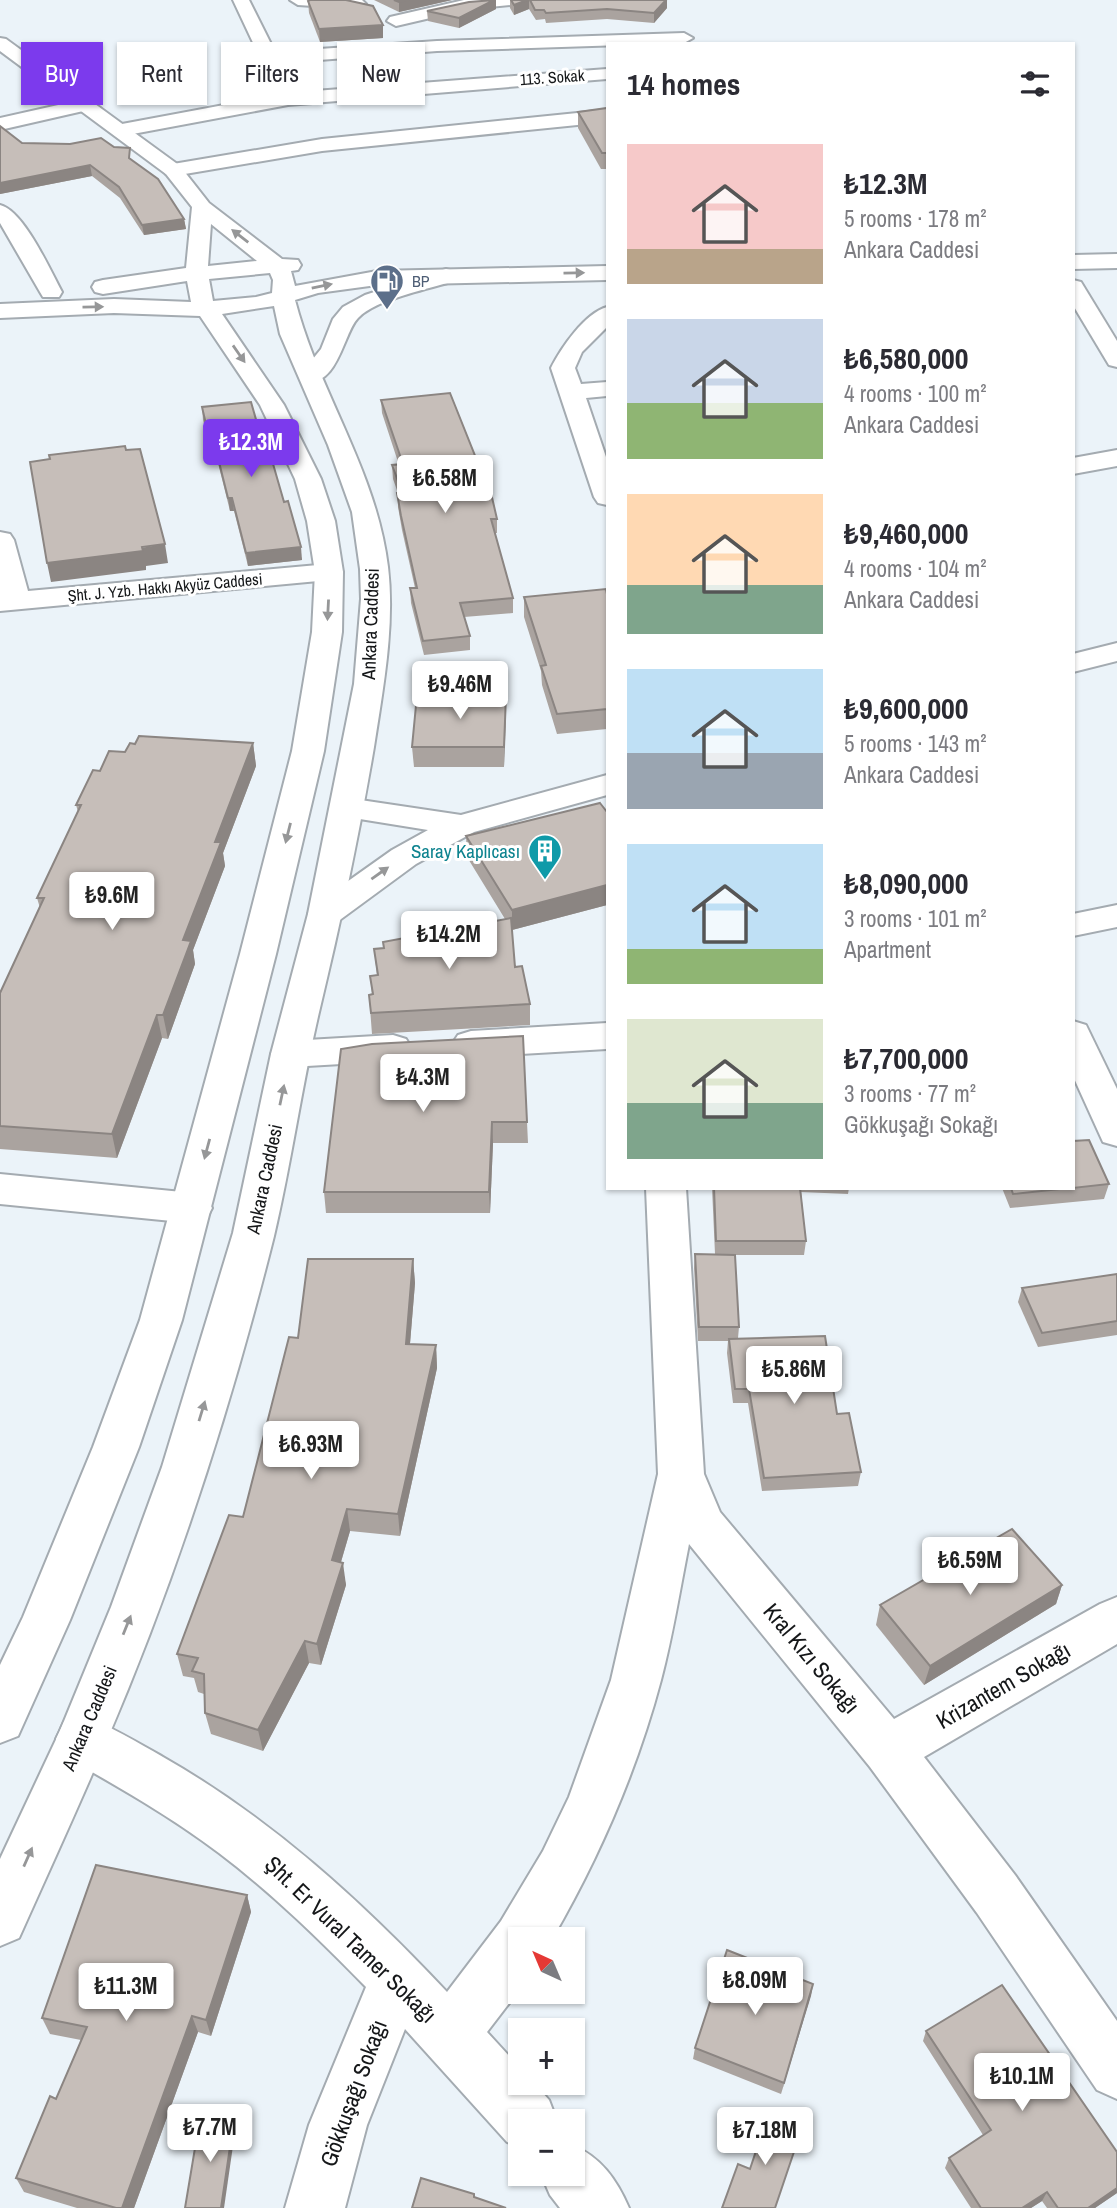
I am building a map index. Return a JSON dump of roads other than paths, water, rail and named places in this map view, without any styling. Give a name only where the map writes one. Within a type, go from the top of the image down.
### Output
[{"type":"street","points":[[241,0],[262,42]]},
{"type":"street","points":[[298,0],[374,9],[511,0]]},
{"type":"street","points":[[374,9],[438,0]]},
{"type":"street","points":[[374,9],[429,47]]},
{"type":"street","points":[[323,54],[680,34]]},
{"type":"street","points":[[0,43],[21,58]]},
{"type":"street","name":"113. Sokak","points":[[323,96],[606,74]]},
{"type":"street","points":[[0,124],[81,105]]},
{"type":"street","points":[[86,105],[173,170],[202,207],[280,281]]},
{"type":"street","name":"113. Sokak","points":[[122,131],[257,105]]},
{"type":"street","points":[[173,170],[322,145],[606,116]]},
{"type":"street","points":[[0,1719],[46,1620],[116,1447],[161,1320],[308,751],[327,632],[329,572],[315,498],[266,396],[199,292],[202,207]]},
{"type":"street","points":[[0,211],[12,223],[51,292]]},
{"type":"street","points":[[1075,245],[1117,245]]},
{"type":"street","points":[[0,311],[114,306],[208,309],[258,304],[280,281],[322,264],[606,256]]},
{"type":"street","points":[[1075,262],[1117,261]]},
{"type":"street","points":[[0,296],[135,284],[198,273],[315,287],[354,281],[446,276],[606,273]]},
{"type":"street","points":[[311,376],[332,351],[345,319],[351,312],[373,300],[446,276]]},
{"type":"street","name":"Ankara Caddesi","points":[[0,1919],[82,1739],[135,1607],[185,1467],[254,1233],[290,1054],[325,914],[369,684],[374,569],[361,497],[292,334],[280,281]]},
{"type":"street","points":[[1075,290],[1117,360]]},
{"type":"street","points":[[606,315],[566,358],[563,368],[606,490]]},
{"type":"street","points":[[571,392],[606,389]]},
{"type":"street","points":[[1075,466],[1117,458]]},
{"type":"street","points":[[0,540],[8,601]]},
{"type":"street","name":"Şht. J. Yzb. Hakkı Akyüz Caddesi","points":[[8,601],[329,572]]},
{"type":"street","points":[[1075,662],[1117,652]]},
{"type":"street","points":[[325,914],[404,856],[463,825],[605,789]]},
{"type":"street","points":[[347,808],[463,825]]},
{"type":"street","points":[[1075,925],[1117,916]]},
{"type":"street","points":[[290,1054],[606,1036]]},
{"type":"street","points":[[1075,1038],[1117,1132]]},
{"type":"street","points":[[0,1189],[191,1208]]},
{"type":"street","name":"Kral Kızı Sokağı","points":[[666,1190],[681,1474],[701,1524],[888,1750],[996,1894],[1117,2070]]},
{"type":"street","points":[[528,1927],[562,1870],[593,1804],[636,1680],[681,1474]]},
{"type":"street","name":"Krizantem Sokağı","points":[[888,1750],[1117,1619]]},
{"type":"street","name":"Şht. Er Vural Tamer Sokağı","points":[[82,1739],[146,1774],[257,1849],[308,1893],[397,1979],[516,2109]]},
{"type":"street","points":[[449,2034],[508,1957]]},
{"type":"street","name":"Gökkuşağı Sokağı","points":[[316,2208],[338,2125],[397,1979]]},
{"type":"street","points":[[581,2186],[599,2208]]},
{"type":"place","name":"BP","points":[[387,311]]},
{"type":"place","name":"Saray Kaplıcası","points":[[545,881]]}]
